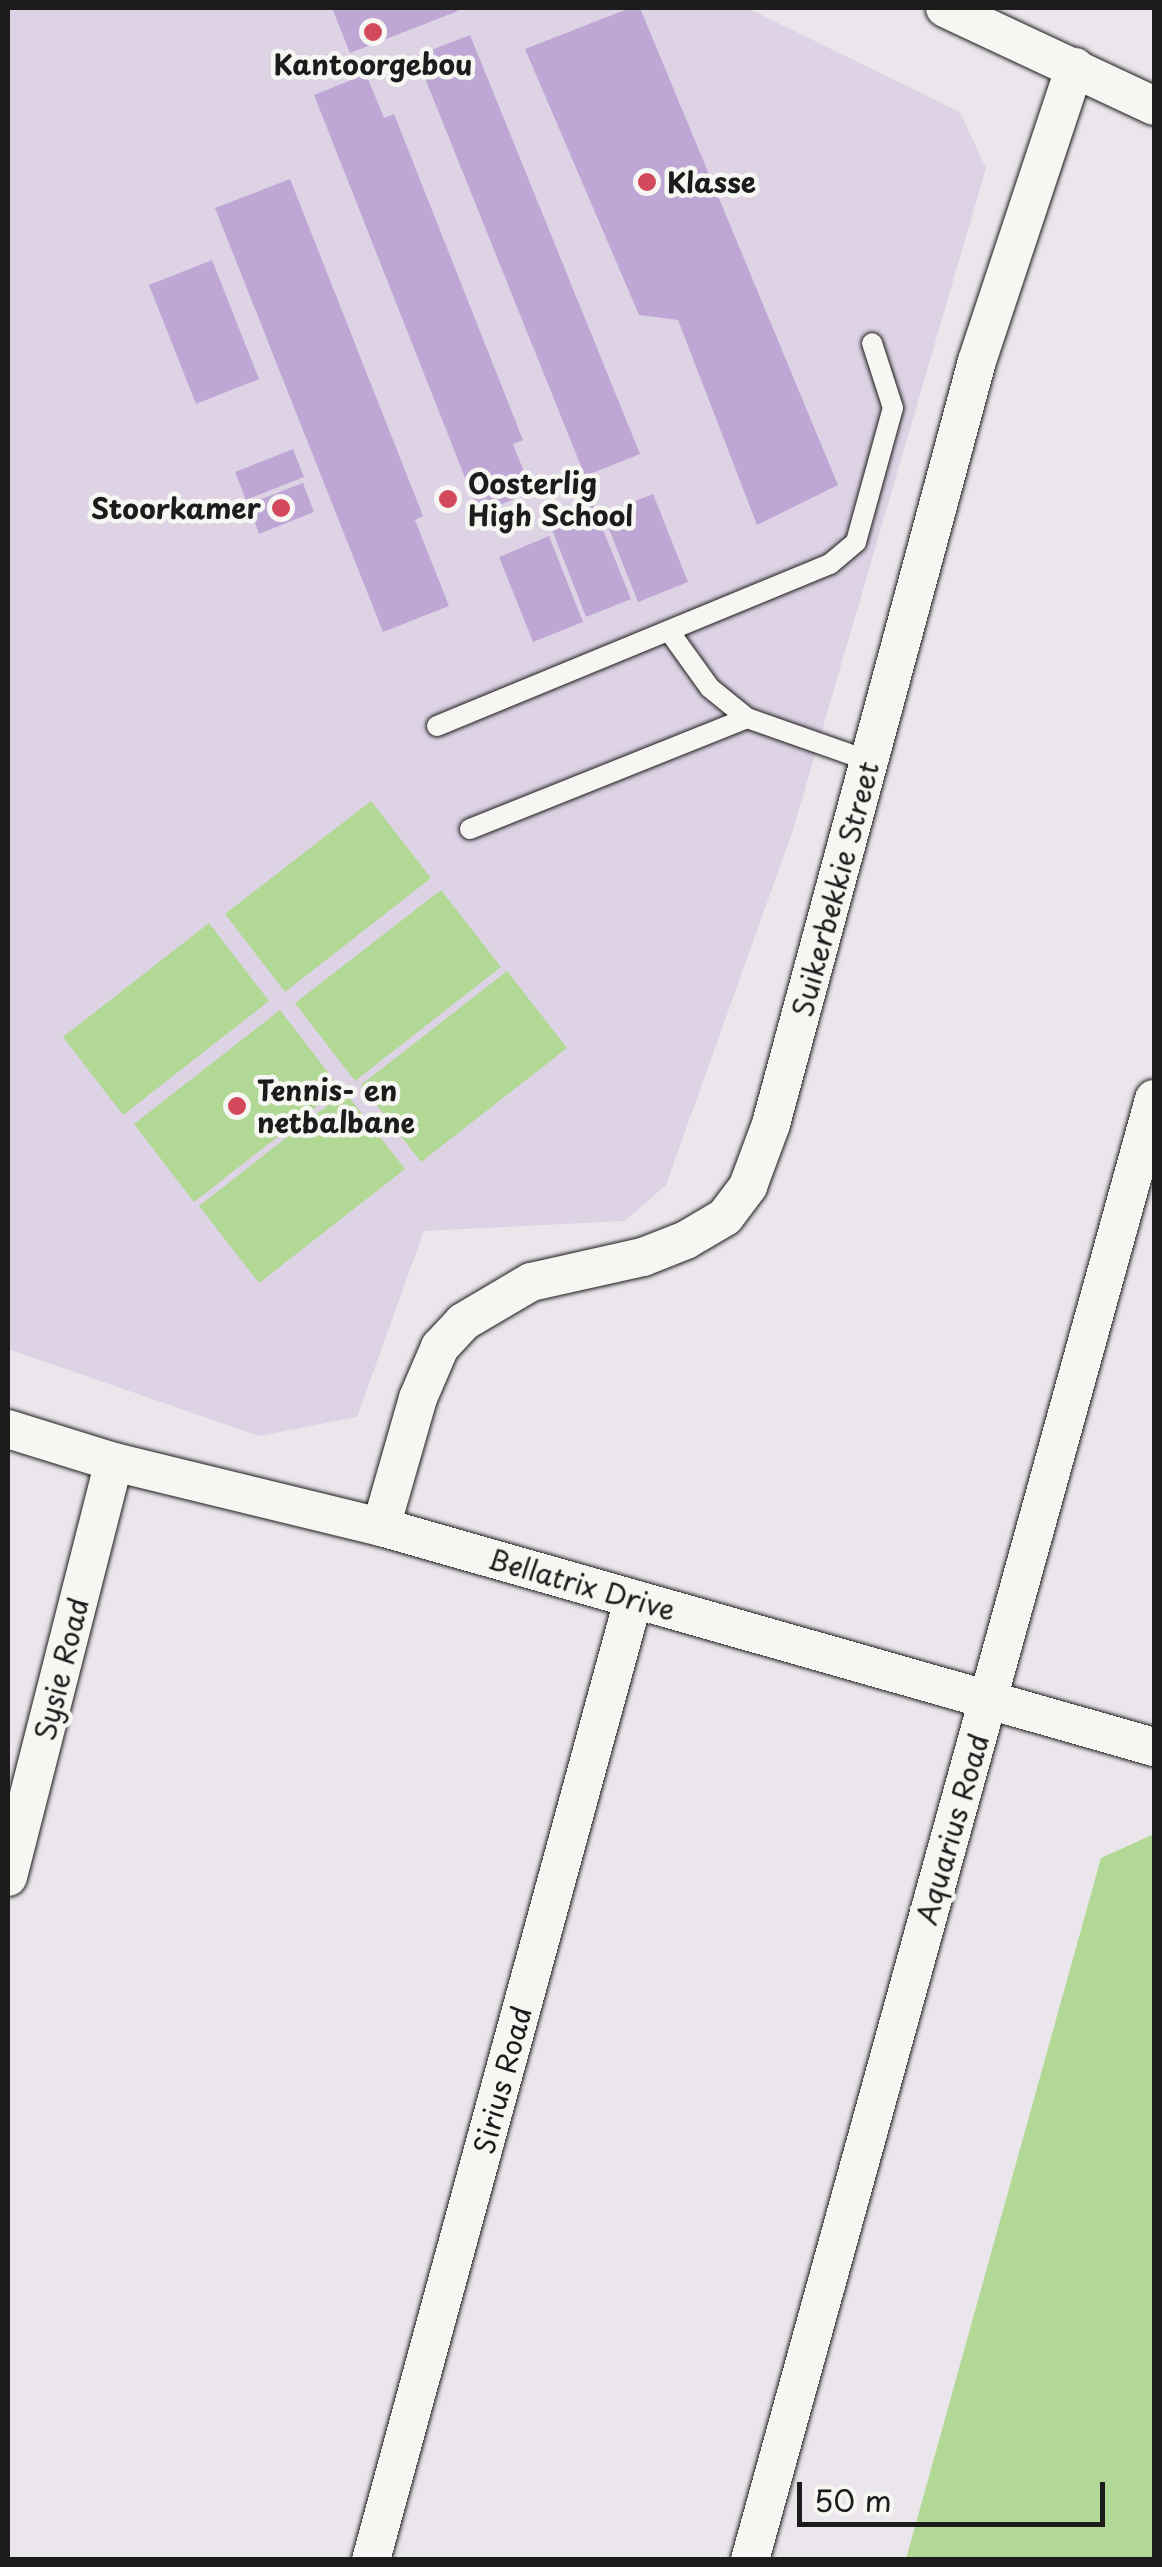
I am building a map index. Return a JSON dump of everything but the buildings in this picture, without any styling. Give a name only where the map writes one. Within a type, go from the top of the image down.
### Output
[{"type":"street","points":[[945,8],[1154,106]]},
{"type":"street","name":"Suikerbekkie Street","points":[[382,1526],[418,1398],[440,1347],[463,1322],[531,1282],[643,1257],[686,1240],[725,1217],[748,1186],[771,1124],[977,361],[1075,67]]},
{"type":"street","name":"Aquarius Road","points":[[750,2560],[1154,1098]]},
{"type":"street","name":"Bellatrix Drive","points":[[8,1429],[114,1462],[382,1526],[1154,1747]]},
{"type":"street","name":"Sysie Road","points":[[8,1876],[114,1462]]},
{"type":"street","name":"Sirius Road","points":[[372,2560],[634,1600]]},
{"type":"lane","points":[[437,726],[830,564],[856,542],[893,408],[872,344]]},
{"type":"lane","points":[[668,631],[710,688],[747,718],[870,761]]},
{"type":"lane","points":[[470,829],[747,718]]},
{"type":"shaded area","name":"Oosterlig High School","points":[[8,8],[747,8],[960,112],[986,168],[793,830],[666,1185],[625,1221],[424,1231],[357,1417],[259,1436],[8,1349]]},
{"type":"green space","name":"Tennis- en netbalbane","points":[[371,801],[431,878],[285,992],[225,914]]},
{"type":"green space","name":"Tennis- en netbalbane","points":[[441,890],[501,967],[355,1081],[295,1003]]},
{"type":"green space","name":"Tennis- en netbalbane","points":[[209,923],[269,1001],[123,1115],[63,1037]]},
{"type":"green space","name":"Tennis- en netbalbane","points":[[507,971],[567,1048],[421,1162],[361,1085]]},
{"type":"green space","name":"Tennis- en netbalbane","points":[[280,1010],[340,1088],[194,1202],[134,1124]]},
{"type":"green space","name":"Tennis- en netbalbane","points":[[345,1092],[405,1169],[259,1283],[199,1206]]},
{"type":"green space","points":[[1154,1834],[1154,2559],[906,2559],[1101,1858]]},
{"type":"place","name":"Kantoorgebou","points":[[373,32]]},
{"type":"place","name":"Klasse","points":[[647,182]]},
{"type":"place","name":"Oosterlig High School","points":[[448,499]]},
{"type":"place","name":"Stoorkamer","points":[[281,508]]},
{"type":"place","name":"Tennis- en netbalbane","points":[[237,1106]]}]
